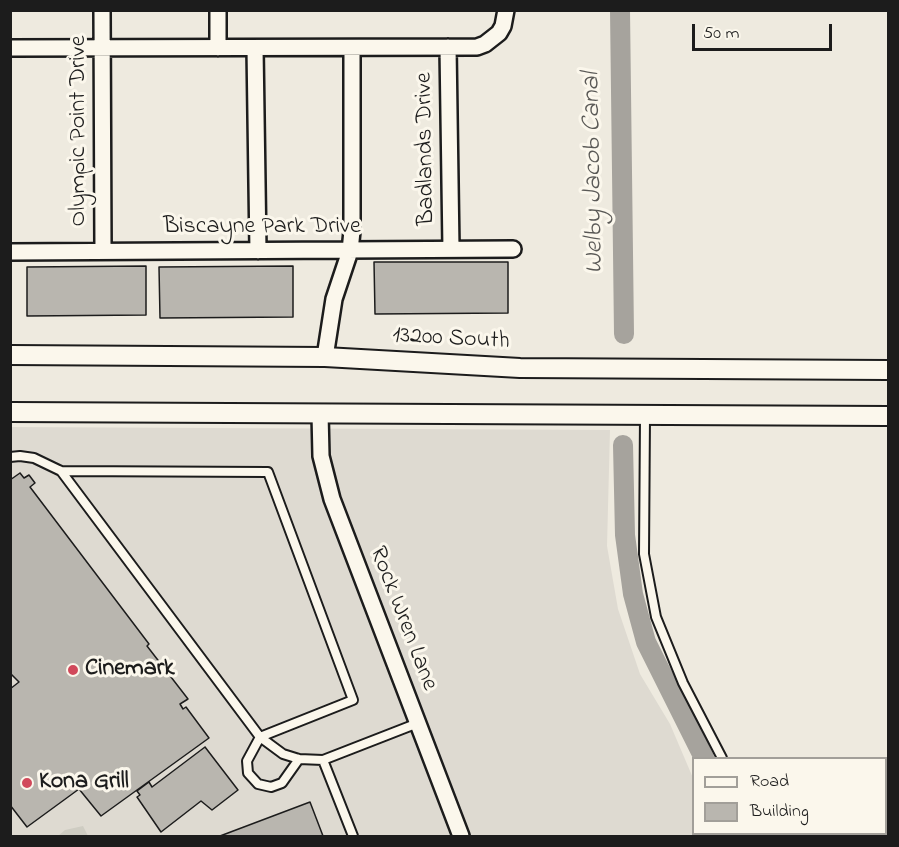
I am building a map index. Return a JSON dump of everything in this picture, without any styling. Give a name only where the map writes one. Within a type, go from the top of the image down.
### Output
[{"type":"street","name":"Olympic Point Drive","points":[[102,10],[103,251]]},
{"type":"street","points":[[218,10],[218,48]]},
{"type":"street","points":[[10,48],[477,47],[493,40],[503,26],[506,10]]},
{"type":"street","points":[[255,48],[258,251]]},
{"type":"street","points":[[325,357],[334,299],[350,251],[352,231],[352,48]]},
{"type":"street","name":"Badlands Drive","points":[[448,48],[451,249]]},
{"type":"street","name":"Biscayne Park Drive","points":[[10,252],[513,249]]},
{"type":"street","name":"13200 South","points":[[10,355],[325,357],[520,368],[888,370]]},
{"type":"street","points":[[10,412],[888,416]]},
{"type":"street","name":"Rock Wren Lane","points":[[320,413],[321,456],[332,499],[461,837]]},
{"type":"lane","points":[[645,415],[644,554],[656,617],[683,683],[721,757]]},
{"type":"lane","points":[[10,457],[34,458],[61,471],[268,472],[353,700],[260,736],[246,761],[248,773],[258,784],[271,787],[282,783],[299,759]]},
{"type":"lane","points":[[61,471],[260,736],[283,754],[299,759],[322,760],[418,723]]},
{"type":"lane","points":[[322,760],[352,837]]},
{"type":"shaded area","points":[[11,427],[610,430],[607,546],[618,609],[640,674],[670,724],[692,776],[692,835],[720,836],[11,836]]},
{"type":"shaded area","points":[[83,826],[88,836],[58,836],[65,830]]},
{"type":"building","points":[[374,262],[508,262],[508,313],[375,314]]},
{"type":"building","points":[[146,266],[146,315],[27,316],[27,267]]},
{"type":"building","points":[[293,266],[293,317],[160,318],[159,267]]},
{"type":"building","points":[[20,473],[24,478],[29,475],[35,483],[30,487],[149,644],[147,646],[188,699],[180,704],[183,709],[186,707],[209,738],[101,816],[79,789],[27,827],[10,805],[10,689],[19,682],[10,673],[10,480]]},
{"type":"building","points":[[205,747],[238,790],[212,810],[201,801],[161,832],[137,797],[140,795],[137,791],[149,782],[152,787]]},
{"type":"building","points":[[310,802],[323,836],[220,836]]},
{"type":"waterway","name":"Welby Jacob Canal","points":[[620,10],[624,334]]},
{"type":"waterway","name":"Welby Jacob Canal","points":[[623,445],[625,535],[633,594],[646,642],[704,757]]},
{"type":"place","name":"Cinemark","points":[[73,670]]},
{"type":"place","name":"Kona Grill","points":[[27,783]]}]
